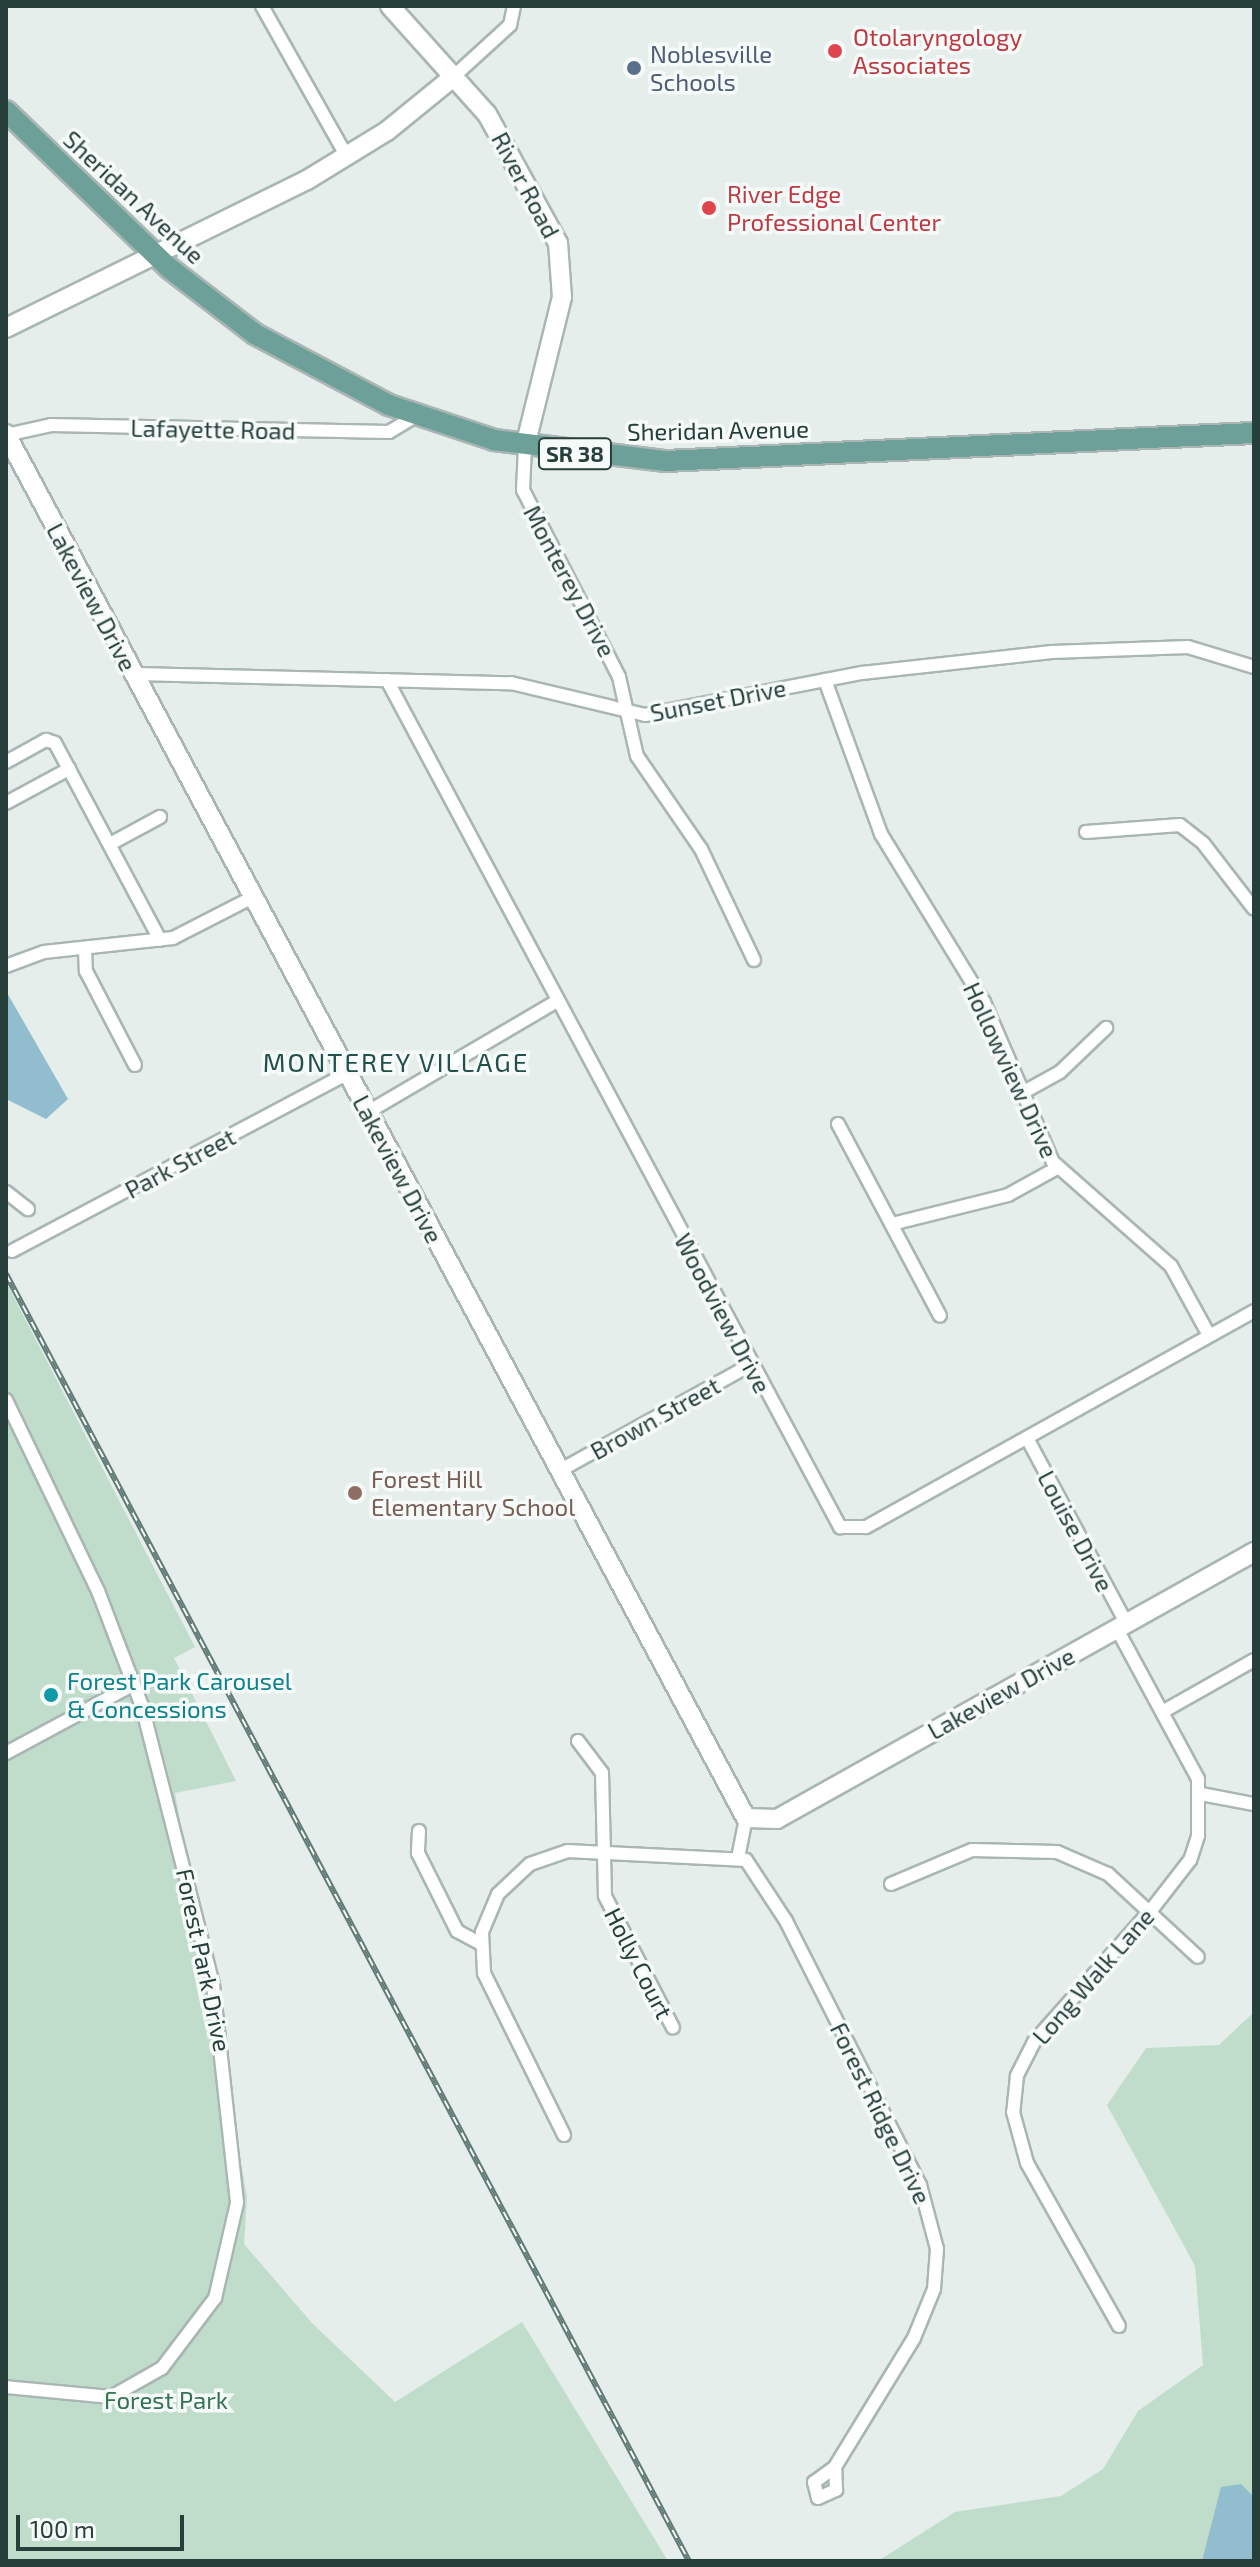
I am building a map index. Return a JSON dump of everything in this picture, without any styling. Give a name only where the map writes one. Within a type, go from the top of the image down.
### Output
[{"type":"main road","name":"Sheridan Avenue","points":[[6,111],[152,252],[255,334],[416,416],[525,447],[666,461],[1254,433]]},
{"type":"street","points":[[262,6],[347,157]]},
{"type":"street","name":"River Road","points":[[390,6],[501,134],[558,243],[562,297],[525,447]]},
{"type":"street","points":[[6,328],[152,252],[347,157],[452,78],[510,25],[514,6]]},
{"type":"street","name":"Lafayette Road","points":[[6,435],[51,425],[389,432],[416,416]]},
{"type":"street","name":"Lakeview Drive","points":[[6,435],[746,1818],[777,1819],[1254,1552]]},
{"type":"street","name":"Monterey Drive","points":[[525,447],[523,490],[604,643],[644,770],[696,841],[754,960]]},
{"type":"street","name":"Sunset Drive","points":[[133,674],[511,683],[627,714],[969,659],[1171,647],[1207,650],[1254,667]]},
{"type":"street","name":"Woodview Drive","points":[[387,680],[829,1516],[848,1530],[866,1527],[1254,1311]]},
{"type":"street","name":"Hollowview Drive","points":[[825,680],[881,834],[980,995],[1057,1168],[1171,1266],[1209,1335]]},
{"type":"street","points":[[6,762],[51,740],[160,940]]},
{"type":"street","points":[[6,803],[69,769]]},
{"type":"street","points":[[110,844],[160,817]]},
{"type":"street","points":[[1086,832],[1180,825],[1203,843],[1254,909]]},
{"type":"street","points":[[6,966],[85,948],[160,940],[210,924],[253,897]]},
{"type":"street","points":[[85,948],[92,986],[135,1065]]},
{"type":"street","points":[[368,1112],[557,1001]]},
{"type":"street","points":[[1022,1093],[1060,1072],[1106,1028]]},
{"type":"street","name":"Park Street","points":[[12,1251],[347,1074]]},
{"type":"street","points":[[838,1124],[940,1316]]},
{"type":"street","points":[[892,1224],[1008,1195],[1057,1168]]},
{"type":"street","points":[[6,1192],[28,1209]]},
{"type":"street","name":"Brown Street","points":[[559,1471],[750,1365]]},
{"type":"street","name":"Forest Park Drive","points":[[6,1400],[134,1684],[220,2022],[237,2203],[231,2248],[206,2314],[150,2378],[97,2398],[6,2387]]},
{"type":"street","name":"Louise Drive","points":[[1027,1438],[1122,1626]]},
{"type":"street","points":[[1122,1626],[1201,1794],[1254,1804]]},
{"type":"street","points":[[1164,1711],[1254,1660]]},
{"type":"street","points":[[6,1753],[134,1684]]},
{"type":"street","name":"Holly Court","points":[[578,1741],[602,1773],[605,1896],[673,2028]]},
{"type":"street","name":"Long Walk Lane","points":[[1119,2326],[1027,2163],[1013,2092],[1034,2042],[1152,1909],[1193,1852],[1201,1794]]},
{"type":"street","points":[[564,2135],[488,1988],[480,1943],[498,1894],[530,1864],[557,1853],[603,1850],[738,1858],[746,1818]]},
{"type":"street","points":[[419,1831],[418,1853],[457,1931],[480,1943]]},
{"type":"street","points":[[891,1884],[972,1850],[1032,1847],[1085,1861],[1152,1909],[1198,1957]]},
{"type":"street","name":"Forest Ridge Drive","points":[[738,1858],[750,1863],[786,1921],[933,2225],[936,2269],[922,2322],[835,2467]]},
{"type":"green space","name":"Forest Park","points":[[6,1282],[195,1647],[174,1658],[236,1781],[175,1793],[247,2197],[244,2244],[312,2323],[395,2402],[522,2322],[668,2561],[6,2561]]},
{"type":"green space","points":[[1254,2012],[1254,2561],[878,2561],[955,2512],[1061,2496],[1103,2469],[1138,2411],[1203,2365],[1195,2266],[1107,2105],[1146,2048],[1219,2045]]},
{"type":"water","points":[[6,991],[68,1099],[46,1119],[6,1099]]},
{"type":"water","points":[[1241,2484],[1254,2497],[1254,2561],[1202,2561],[1221,2487]]},
{"type":"railway","points":[[6,1274],[689,2561]]},
{"type":"place","name":"Otolaryngology Associates","points":[[835,51]]},
{"type":"place","name":"Noblesville Schools","points":[[634,68]]},
{"type":"place","name":"River Edge Professional Center","points":[[709,208]]},
{"type":"place","name":"Forest Hill Elementary School","points":[[355,1493]]},
{"type":"place","name":"Forest Park Carousel & Concessions","points":[[51,1695]]},
{"type":"district","name":"MONTEREY VILLAGE","points":[[396,1062]]}]
